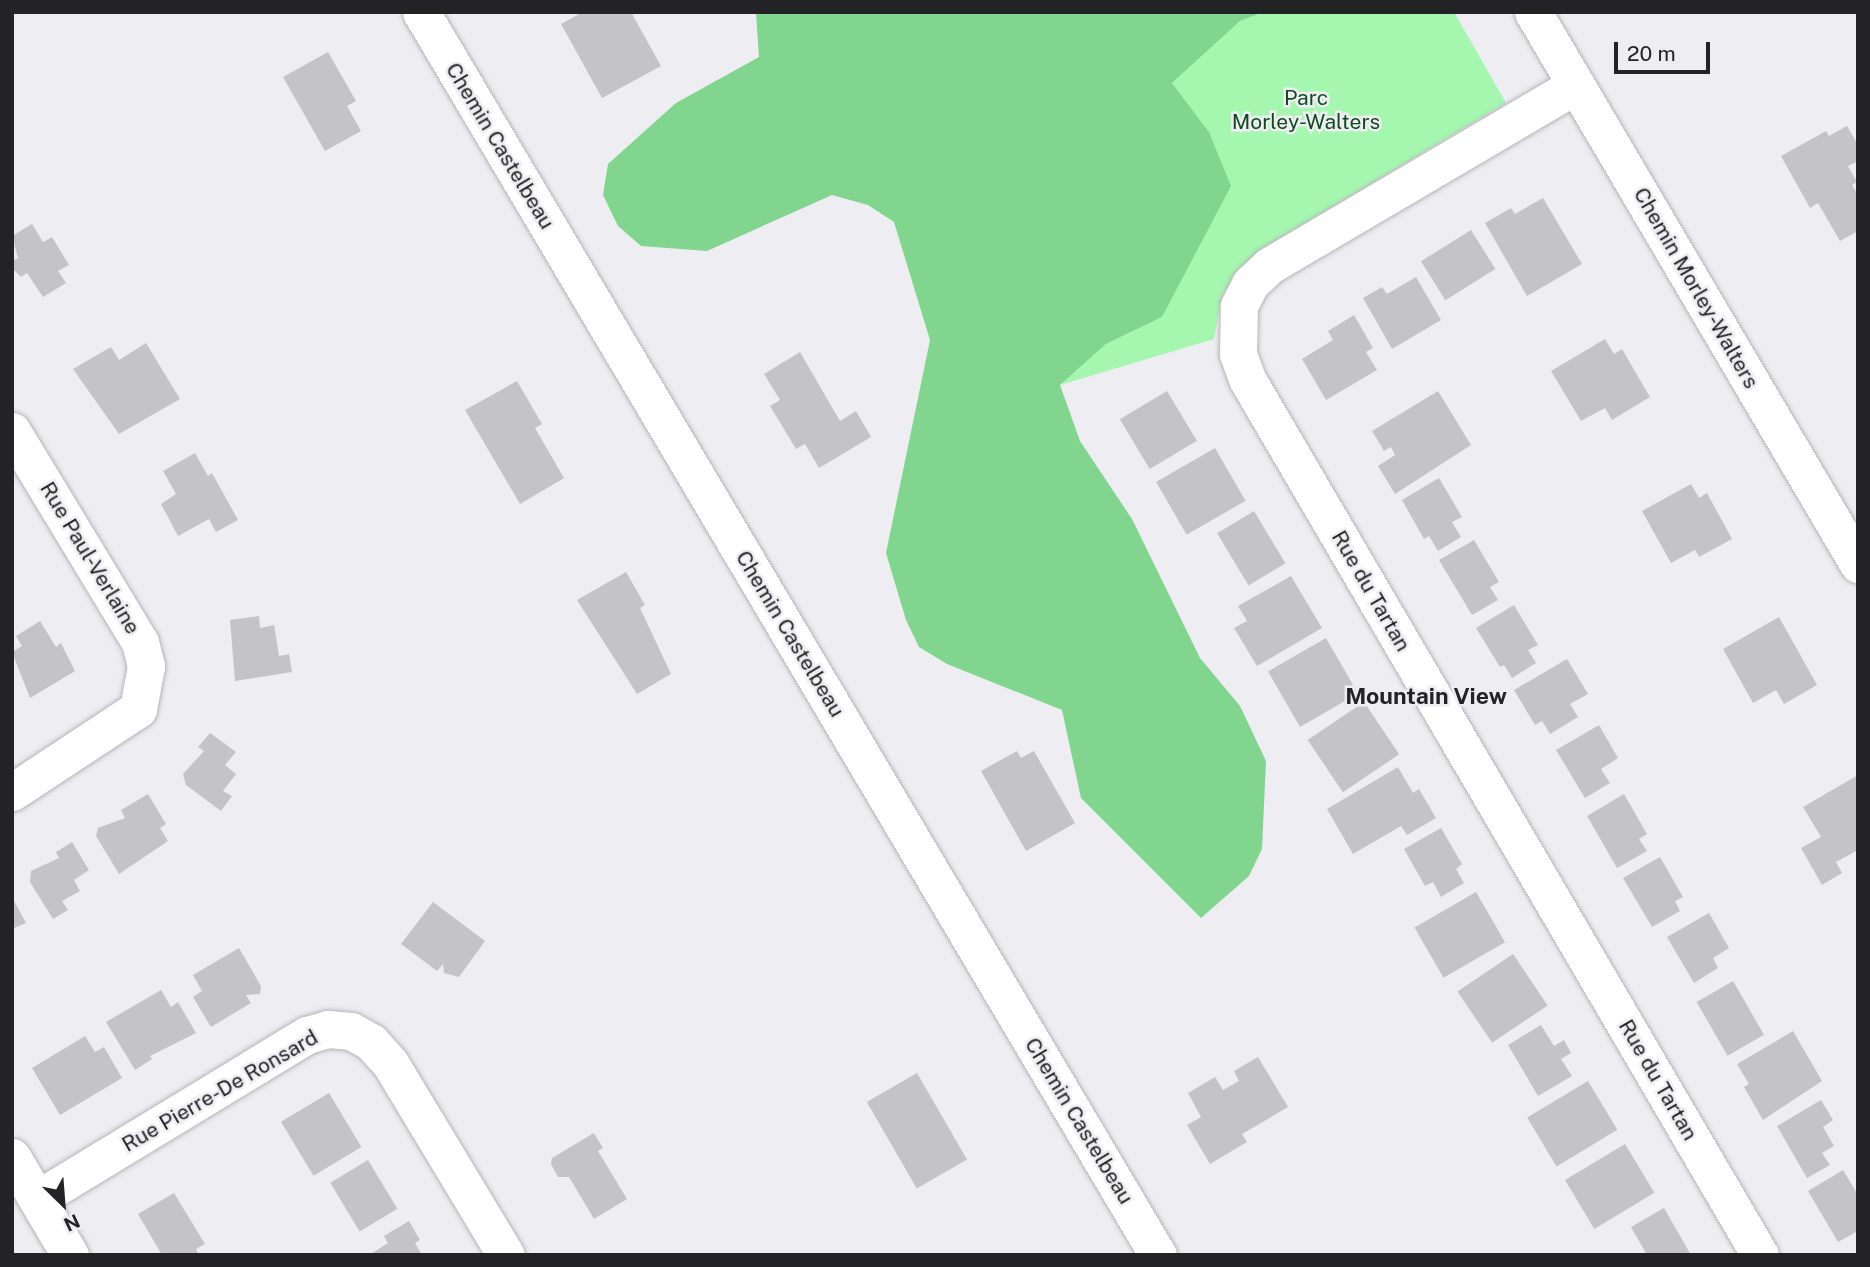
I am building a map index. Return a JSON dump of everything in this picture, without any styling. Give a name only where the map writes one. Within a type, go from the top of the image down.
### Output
[{"type":"street","name":"Chemin Castelbeau","points":[[421,12],[1158,1255]]},
{"type":"street","name":"Chemin Morley-Walters","points":[[1533,12],[1858,564]]},
{"type":"street","name":"Rue du Tartan","points":[[1576,85],[1269,266],[1250,284],[1239,306],[1238,354],[1254,391],[1760,1255]]},
{"type":"street","name":"Rue Paul-Verlaine","points":[[12,431],[140,642],[146,666],[138,709],[12,792]]},
{"type":"street","name":"Rue Pierre-De Ronsard","points":[[37,1199],[307,1035],[328,1029],[351,1031],[371,1042],[390,1063],[506,1255]]},
{"type":"street","points":[[12,1157],[70,1255]]},
{"type":"green space","points":[[756,12],[1264,12],[1240,21],[1172,83],[1209,132],[1231,186],[1162,317],[1106,344],[1060,385],[1080,441],[1132,519],[1200,658],[1240,706],[1266,761],[1262,849],[1249,876],[1201,918],[1081,798],[1062,710],[947,664],[919,647],[906,620],[886,553],[930,340],[894,222],[868,205],[832,195],[707,251],[641,246],[618,226],[603,195],[608,164],[676,103],[759,57]]},
{"type":"green space","name":"Parc Morley-Walters","points":[[1264,12],[1454,12],[1506,103],[1262,249],[1223,293],[1214,339],[1060,385],[1106,344],[1162,317],[1209,132],[1172,83],[1240,21]]},
{"type":"building","points":[[583,12],[631,12],[661,66],[602,98],[561,24]]},
{"type":"building","points":[[328,52],[356,101],[347,106],[361,131],[325,151],[283,77]]},
{"type":"building","points":[[1847,126],[1858,145],[1858,161],[1848,166],[1857,182],[1852,185],[1858,195],[1858,231],[1840,241],[1818,203],[1810,208],[1781,156],[1826,131],[1829,136]]},
{"type":"building","points":[[1543,198],[1582,264],[1527,296],[1485,223],[1511,208],[1515,214]]},
{"type":"building","points":[[32,224],[43,242],[52,237],[69,265],[58,271],[66,283],[43,297],[27,273],[21,277],[13,269],[12,261],[18,258],[12,236]]},
{"type":"building","points":[[1471,230],[1495,269],[1445,300],[1421,261]]},
{"type":"building","points":[[1416,277],[1441,320],[1392,349],[1363,298],[1382,287],[1387,294]]},
{"type":"building","points":[[1354,315],[1373,348],[1366,352],[1377,370],[1326,400],[1302,359],[1333,340],[1328,331]]},
{"type":"building","points":[[1605,339],[1614,354],[1622,349],[1650,397],[1612,420],[1605,408],[1581,421],[1551,371]]},
{"type":"building","points":[[146,343],[180,399],[119,434],[73,369],[111,347],[119,360]]},
{"type":"building","points":[[800,352],[840,421],[856,411],[871,437],[819,468],[805,444],[796,449],[770,406],[780,400],[764,374]]},
{"type":"building","points":[[517,381],[542,424],[535,428],[564,478],[520,504],[465,410]]},
{"type":"building","points":[[1167,391],[1197,441],[1150,469],[1120,419]]},
{"type":"building","points":[[1438,391],[1471,445],[1395,494],[1378,466],[1395,455],[1391,447],[1384,451],[1372,431]]},
{"type":"building","points":[[1215,448],[1246,501],[1187,535],[1156,482]]},
{"type":"building","points":[[195,453],[208,476],[212,473],[238,520],[216,532],[209,519],[178,536],[161,504],[176,494],[163,471]]},
{"type":"building","points":[[1439,478],[1462,517],[1452,522],[1461,537],[1438,551],[1429,536],[1424,539],[1402,500]]},
{"type":"building","points":[[1691,484],[1699,498],[1707,493],[1732,539],[1699,557],[1695,550],[1671,563],[1642,511]]},
{"type":"building","points":[[1254,511],[1285,563],[1249,585],[1217,533]]},
{"type":"building","points":[[1474,540],[1499,582],[1490,587],[1498,600],[1472,615],[1439,560]]},
{"type":"building","points":[[626,572],[645,605],[640,608],[671,674],[637,694],[577,600]]},
{"type":"building","points":[[1291,576],[1322,628],[1257,666],[1234,628],[1247,621],[1238,606]]},
{"type":"building","points":[[1514,605],[1538,645],[1528,650],[1536,663],[1512,678],[1504,665],[1500,667],[1476,628]]},
{"type":"building","points":[[259,616],[260,628],[274,625],[279,656],[289,654],[292,672],[235,681],[230,620]]},
{"type":"building","points":[[1779,617],[1817,685],[1784,704],[1776,690],[1753,703],[1723,649]]},
{"type":"building","points":[[40,621],[56,647],[61,643],[75,671],[30,698],[12,652],[22,646],[16,636]]},
{"type":"building","points":[[1326,638],[1358,693],[1300,727],[1268,672]]},
{"type":"building","points":[[1567,659],[1588,694],[1570,704],[1578,717],[1550,734],[1542,721],[1535,725],[1514,690]]},
{"type":"building","points":[[1364,702],[1399,754],[1343,792],[1308,740]]},
{"type":"building","points":[[1599,725],[1618,758],[1601,769],[1610,783],[1585,798],[1556,750]]},
{"type":"building","points":[[210,733],[236,752],[225,765],[236,774],[223,791],[232,796],[221,811],[186,785],[183,774],[204,751],[198,747]]},
{"type":"building","points":[[1017,751],[1021,758],[1034,751],[1075,823],[1026,851],[981,771]]},
{"type":"building","points":[[1398,767],[1413,793],[1419,789],[1436,818],[1407,835],[1401,826],[1353,854],[1327,809]]},
{"type":"building","points":[[1858,775],[1858,850],[1836,862],[1842,873],[1822,885],[1801,848],[1821,837],[1803,807]]},
{"type":"building","points":[[148,794],[166,824],[160,828],[168,841],[119,874],[96,836],[98,828],[125,818],[121,810]]},
{"type":"building","points":[[1624,794],[1647,834],[1639,839],[1647,851],[1617,868],[1587,816]]},
{"type":"building","points":[[1441,828],[1462,864],[1456,869],[1464,883],[1441,897],[1433,882],[1425,886],[1404,849]]},
{"type":"building","points":[[72,842],[89,870],[74,880],[80,891],[62,901],[68,910],[53,919],[30,882],[31,871],[59,858],[56,852]]},
{"type":"building","points":[[1660,857],[1683,897],[1675,901],[1680,911],[1652,927],[1623,878]]},
{"type":"building","points":[[1476,892],[1505,942],[1444,978],[1415,928]]},
{"type":"building","points":[[12,897],[26,923],[12,929]]},
{"type":"building","points":[[433,902],[485,941],[459,977],[444,973],[443,964],[437,971],[401,944]]},
{"type":"building","points":[[1709,913],[1729,948],[1713,958],[1718,968],[1694,983],[1667,937]]},
{"type":"building","points":[[239,948],[261,986],[260,994],[246,995],[251,1003],[211,1027],[193,997],[202,991],[193,975]]},
{"type":"building","points":[[1513,954],[1548,1005],[1492,1043],[1457,991]]},
{"type":"building","points":[[1733,981],[1764,1035],[1728,1056],[1697,1002]]},
{"type":"building","points":[[161,990],[171,1007],[178,1002],[196,1033],[150,1056],[152,1059],[135,1070],[106,1022]]},
{"type":"building","points":[[1541,1025],[1554,1046],[1564,1040],[1571,1053],[1561,1059],[1572,1076],[1538,1096],[1508,1045]]},
{"type":"building","points":[[1793,1031],[1822,1081],[1763,1120],[1744,1087],[1749,1084],[1737,1064]]},
{"type":"building","points":[[85,1036],[95,1052],[104,1047],[122,1078],[60,1115],[32,1068]]},
{"type":"building","points":[[1258,1057],[1288,1107],[1242,1134],[1247,1142],[1210,1164],[1187,1125],[1201,1117],[1188,1093],[1215,1077],[1223,1090],[1239,1081],[1234,1071]]},
{"type":"building","points":[[917,1073],[967,1160],[917,1189],[867,1102]]},
{"type":"building","points":[[1588,1081],[1617,1130],[1556,1166],[1527,1118]]},
{"type":"building","points":[[329,1093],[361,1147],[313,1176],[281,1122]]},
{"type":"building","points":[[1821,1100],[1833,1120],[1823,1127],[1834,1146],[1822,1153],[1830,1165],[1807,1178],[1777,1126]]},
{"type":"building","points":[[594,1133],[603,1148],[598,1151],[627,1199],[594,1219],[569,1177],[558,1177],[551,1164],[552,1158]]},
{"type":"building","points":[[1625,1144],[1654,1193],[1594,1229],[1565,1180]]},
{"type":"building","points":[[368,1160],[397,1209],[360,1232],[330,1183]]},
{"type":"building","points":[[1843,1170],[1858,1195],[1858,1231],[1838,1242],[1808,1191]]},
{"type":"building","points":[[174,1193],[205,1244],[196,1249],[199,1255],[162,1255],[138,1214]]},
{"type":"building","points":[[1664,1208],[1691,1255],[1647,1255],[1631,1227]]},
{"type":"building","points":[[409,1221],[420,1240],[415,1243],[422,1255],[369,1255],[388,1243],[384,1236]]},
{"type":"district","name":"Mountain View","points":[[1426,696]]}]
